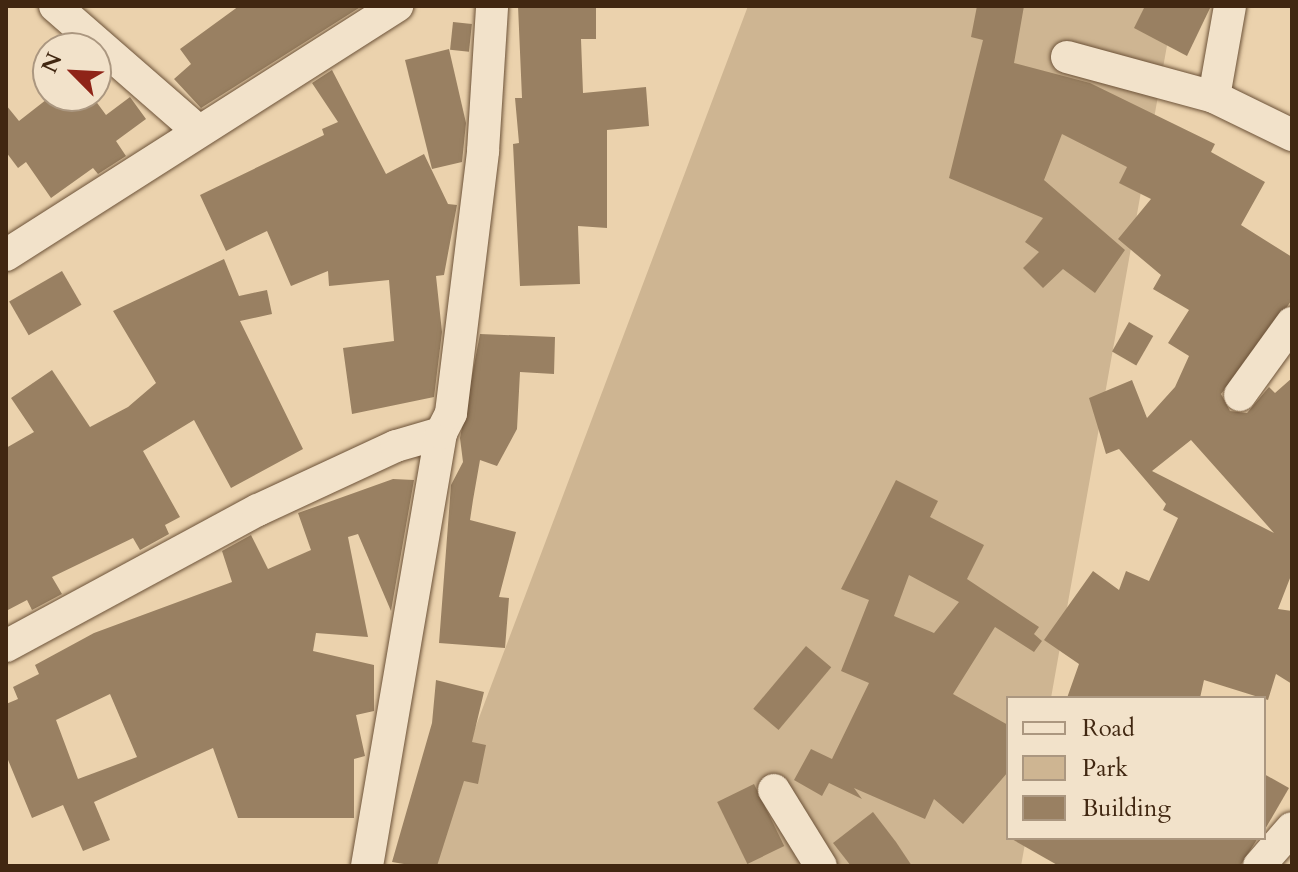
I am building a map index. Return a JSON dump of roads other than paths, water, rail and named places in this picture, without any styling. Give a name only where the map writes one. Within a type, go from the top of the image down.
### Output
[{"type":"street","points":[[55,6],[196,129]]},
{"type":"street","points":[[6,255],[196,129],[397,6]]},
{"type":"street","points":[[367,866],[441,433],[451,413],[480,182],[492,6]]},
{"type":"street","points":[[1214,97],[1230,6]]},
{"type":"street","points":[[1067,57],[1214,97],[1292,135]]},
{"type":"street","points":[[1240,395],[1292,323]]},
{"type":"street","points":[[6,646],[258,510],[396,446],[441,433]]},
{"type":"street","points":[[774,790],[821,866]]},
{"type":"street","points":[[1259,866],[1292,828]]}]
